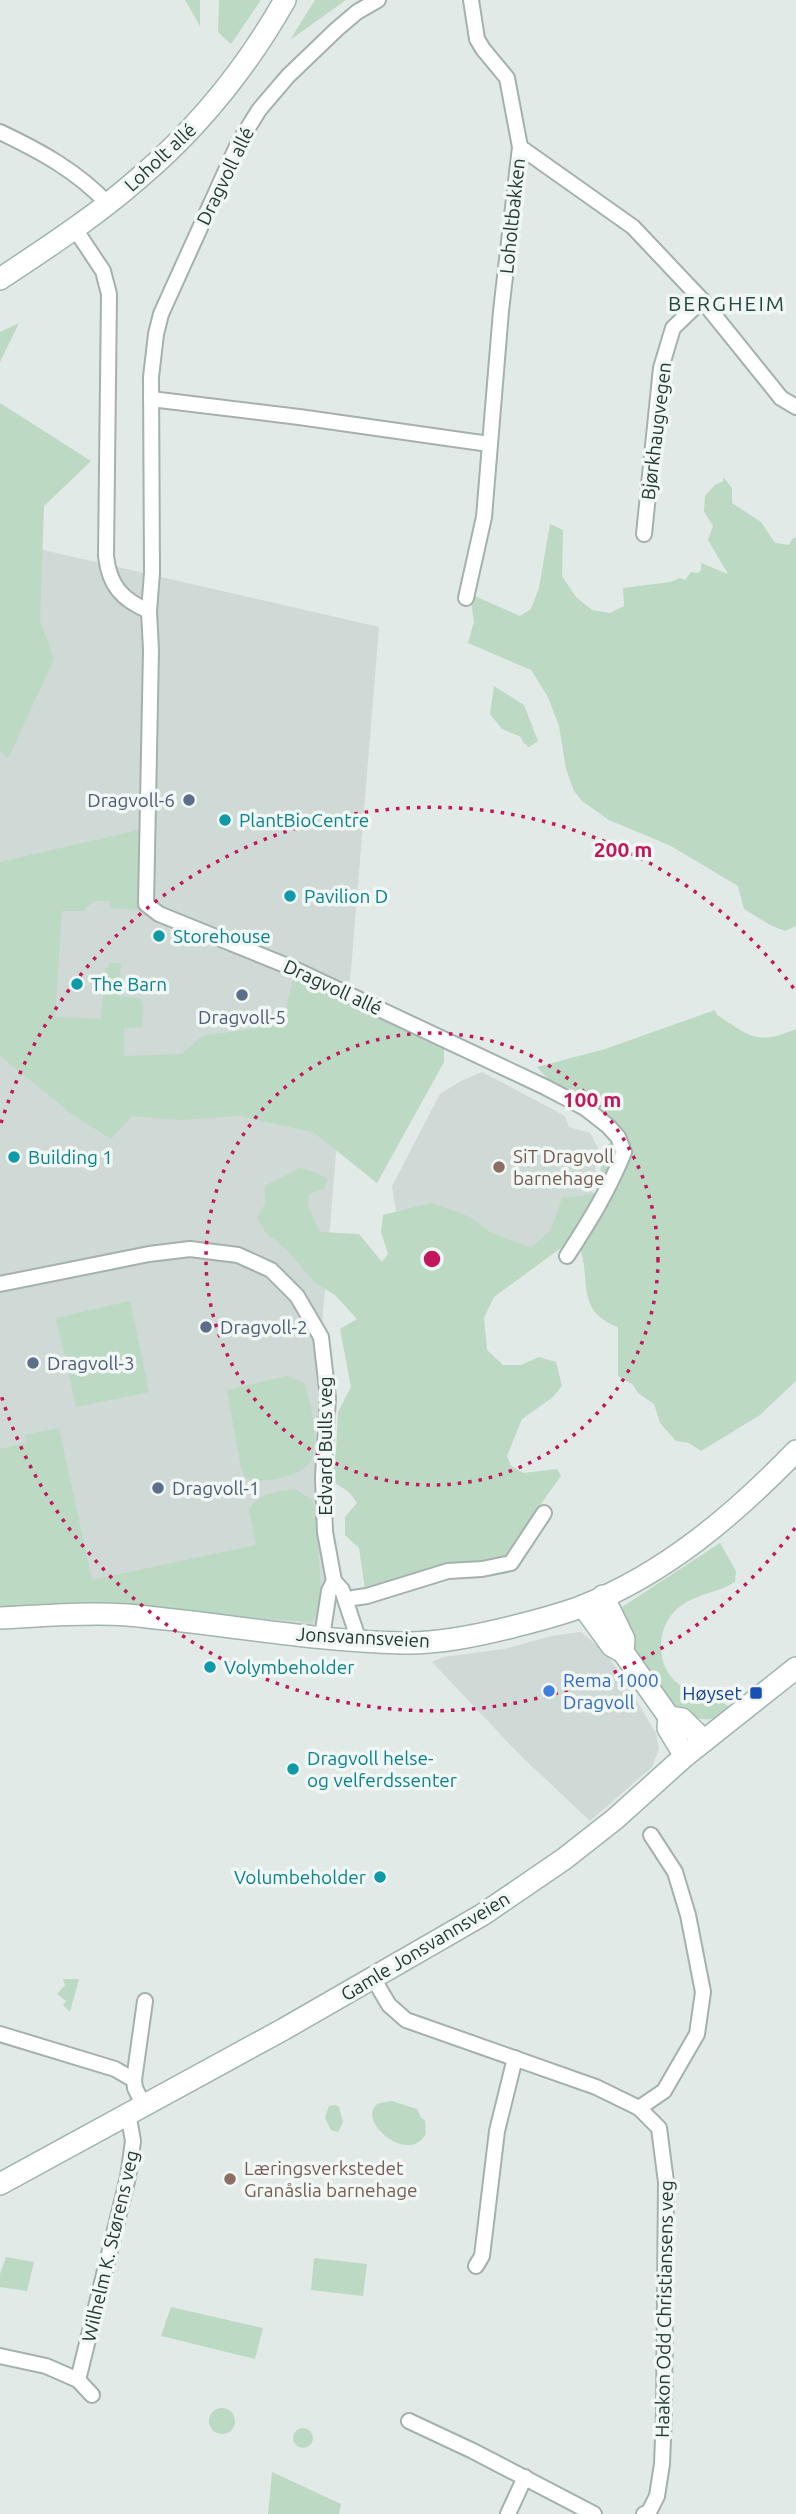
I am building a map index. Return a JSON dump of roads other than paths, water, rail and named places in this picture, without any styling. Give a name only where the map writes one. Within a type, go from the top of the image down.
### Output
[{"type":"street","name":"Loholt allé","points":[[0,279],[75,229],[141,177],[209,108],[235,75],[285,0]]},
{"type":"street","name":"Dragvoll allé","points":[[378,0],[357,12],[288,76],[259,110],[243,135],[161,314],[153,354],[151,399],[152,573],[149,611],[151,650],[146,904],[159,914],[290,967],[499,1064],[585,1108],[608,1126],[618,1137],[624,1152],[613,1181],[567,1256]]},
{"type":"street","name":"Loholtbakken","points":[[466,598],[484,517],[489,444],[520,148],[507,79],[477,39],[471,0]]},
{"type":"street","points":[[0,132],[69,169],[108,204]]},
{"type":"street","points":[[520,148],[633,227],[702,300],[781,398],[796,407]]},
{"type":"street","points":[[75,229],[103,271],[109,294],[107,565],[111,582],[124,599],[149,611]]},
{"type":"street","name":"Bjørkhaugvegen","points":[[644,534],[661,368],[673,328],[702,300]]},
{"type":"street","points":[[151,399],[489,444]]},
{"type":"street","name":"Edvard Bulls veg","points":[[0,1284],[149,1254],[190,1249],[237,1255],[271,1270],[296,1296],[321,1337],[328,1398],[323,1477],[326,1532],[334,1581],[342,1590],[359,1641]]},
{"type":"street","name":"Jonsvannsveien","points":[[0,1618],[124,1615],[359,1641],[404,1643],[463,1638],[544,1619],[603,1596],[687,1548],[763,1485],[796,1451]]},
{"type":"street","points":[[353,1598],[448,1571],[482,1569],[511,1563],[544,1513]]},
{"type":"street","name":"Edvard Bulls veg","points":[[323,1637],[329,1591],[334,1581]]},
{"type":"street","points":[[603,1596],[624,1639],[623,1652]]},
{"type":"street","points":[[583,1606],[612,1646],[623,1652],[669,1717],[668,1728],[685,1756]]},
{"type":"street","name":"Gamle Jonsvannsveien","points":[[0,2184],[482,1915],[564,1859],[615,1819],[685,1756],[796,1668]]},
{"type":"street","points":[[669,1717],[682,1719],[704,1741]]},
{"type":"street","points":[[639,2108],[664,2091],[696,2034],[703,1992],[688,1914],[675,1872],[651,1835]]},
{"type":"street","name":"Haakon Odd Christiansens veg","points":[[373,1978],[389,2006],[405,2020],[596,2087],[639,2108],[659,2128],[666,2182],[662,2464],[657,2496],[649,2512],[644,2514]]},
{"type":"street","points":[[135,2108],[134,2080],[145,2001]]},
{"type":"street","points":[[0,2034],[115,2068],[134,2080]]},
{"type":"street","points":[[476,2266],[482,2256],[497,2131],[515,2057]]},
{"type":"street","name":"Wilhelm K. Størens veg","points":[[78,2379],[128,2177],[134,2141],[135,2108]]},
{"type":"street","points":[[0,2356],[46,2366],[78,2379],[92,2395]]},
{"type":"street","points":[[409,2421],[594,2514]]},
{"type":"street","points":[[508,2514],[525,2477]]},
{"type":"place","name":"Dragvoll-6","points":[[189,800]]},
{"type":"place","name":"PlantBioCentre","points":[[225,820]]},
{"type":"place","name":"Pavilion D","points":[[290,896]]},
{"type":"place","name":"Storehouse","points":[[159,936]]},
{"type":"place","name":"The Barn","points":[[77,984]]},
{"type":"place","name":"Dragvoll-5","points":[[242,995]]},
{"type":"place","name":"Building 1","points":[[14,1157]]},
{"type":"place","name":"SiT Dragvoll barnehage","points":[[499,1167]]},
{"type":"place","name":"Dragvoll-2","points":[[206,1327]]},
{"type":"place","name":"Dragvoll-3","points":[[33,1363]]},
{"type":"place","name":"Dragvoll-1","points":[[158,1488]]},
{"type":"place","name":"Volymbeholder","points":[[210,1667]]},
{"type":"place","name":"Rema 1000 Dragvoll","points":[[549,1691]]},
{"type":"place","name":"Høyset","points":[[756,1693]]},
{"type":"place","name":"Dragvoll helse- og velferdssenter","points":[[293,1769]]},
{"type":"place","name":"Volumbeholder","points":[[380,1877]]},
{"type":"place","name":"Læringsverkstedet Granåslia barnehage","points":[[230,2179]]},
{"type":"district","name":"BERGHEIM","points":[[727,303]]}]
